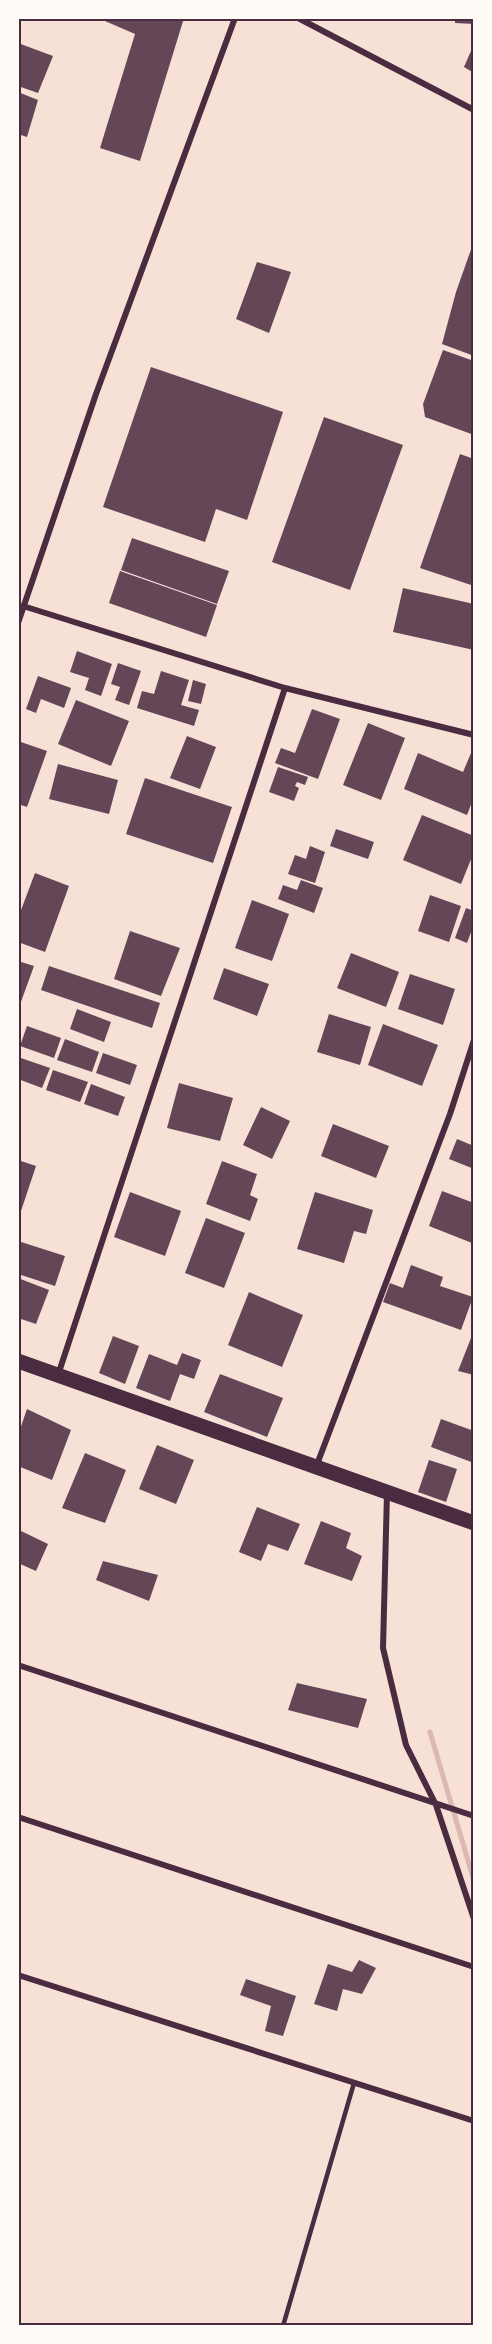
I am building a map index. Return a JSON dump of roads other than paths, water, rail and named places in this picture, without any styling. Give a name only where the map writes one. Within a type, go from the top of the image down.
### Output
[{"type":"main road","points":[[18,1361],[474,1523]]},
{"type":"street","points":[[18,623],[96,394],[235,18]]},
{"type":"street","points":[[298,18],[474,110]]},
{"type":"street","points":[[23,606],[285,688],[474,735]]},
{"type":"street","points":[[58,1376],[285,688]]},
{"type":"street","points":[[316,1467],[450,1114],[474,1040]]},
{"type":"street","points":[[387,1492],[383,1648],[406,1745],[436,1805],[474,1919]]},
{"type":"street","points":[[18,1665],[474,1816]]},
{"type":"street","points":[[18,1817],[474,1966]]},
{"type":"street","points":[[18,1975],[474,2121]]},
{"type":"lane","points":[[284,2326],[354,2083]]},
{"type":"waterway","points":[[430,1732],[474,1881]]}]
